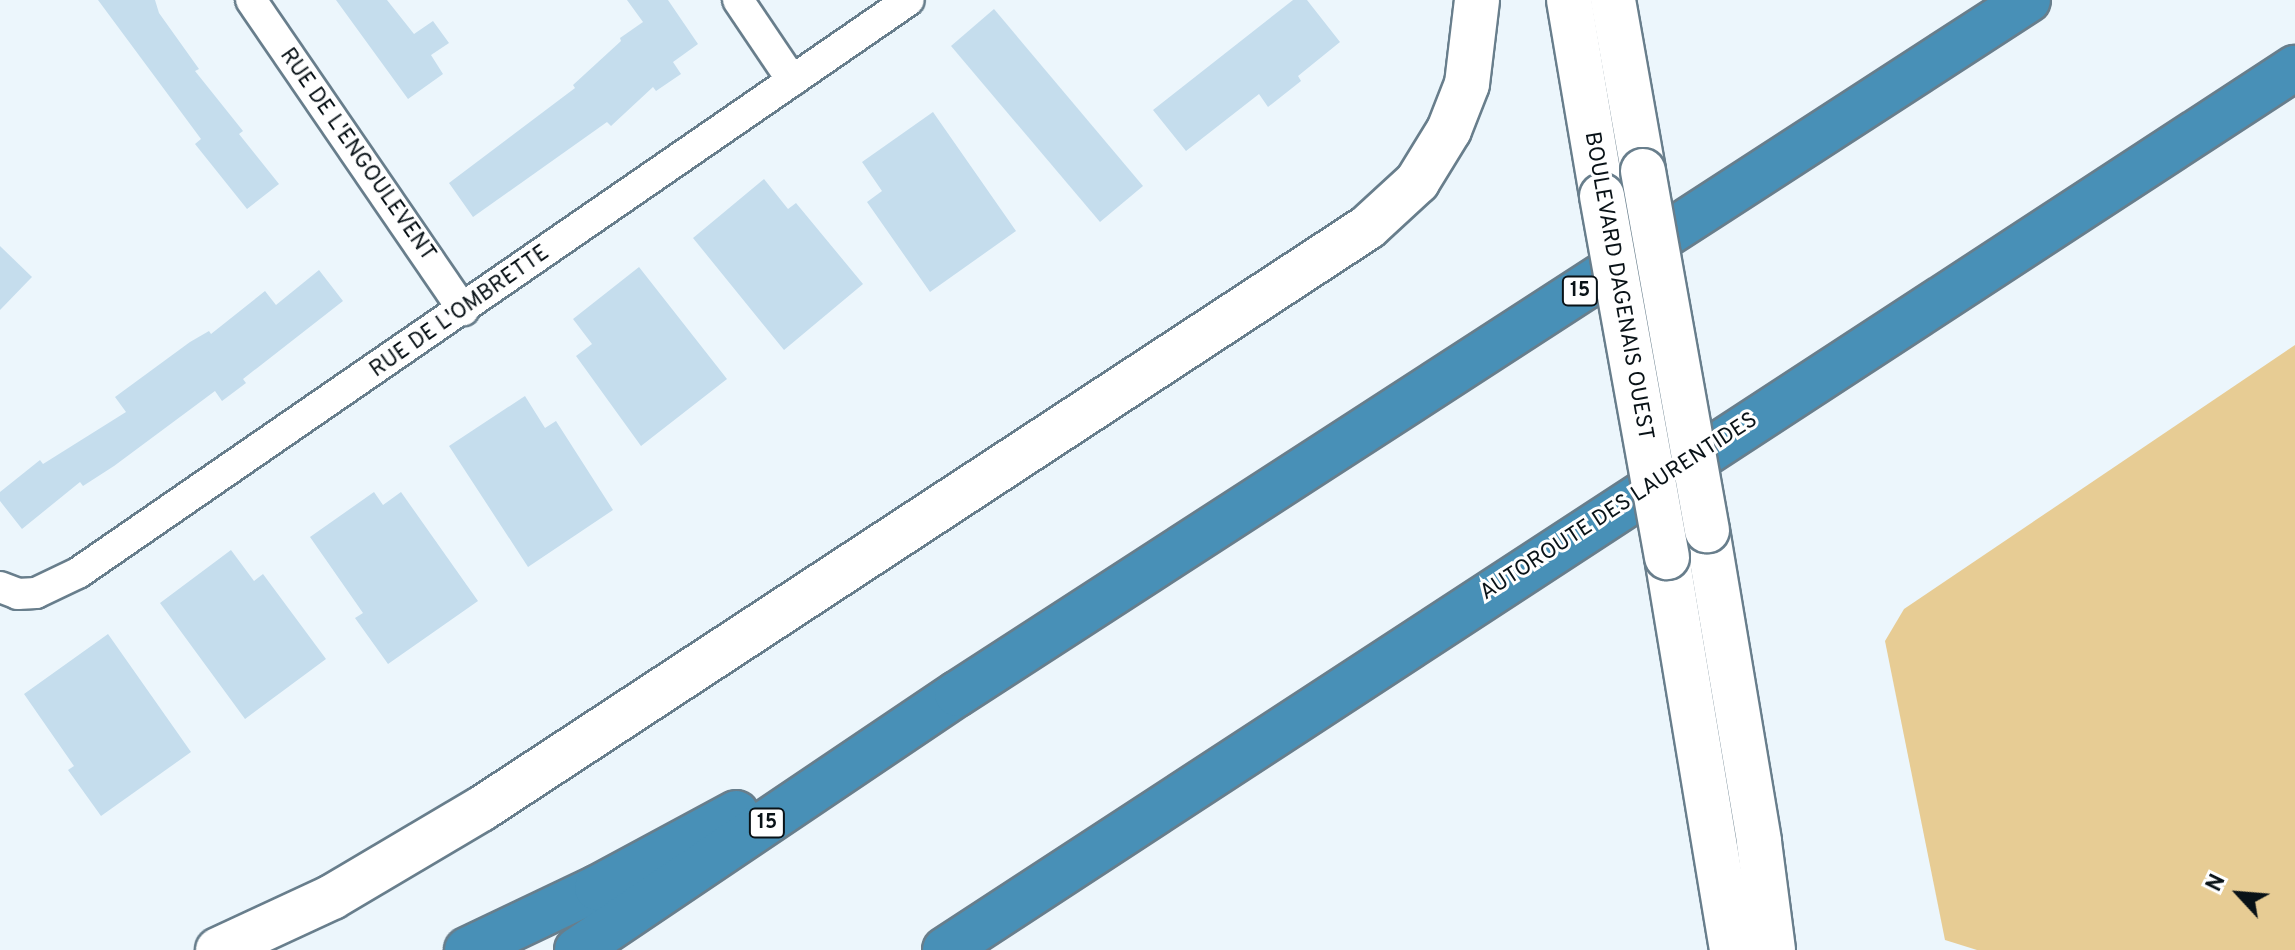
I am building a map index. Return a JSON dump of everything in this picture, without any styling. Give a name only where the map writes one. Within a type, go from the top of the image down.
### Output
[{"type":"highway","name":"15","points":[[577,950],[957,694],[2028,0]]},
{"type":"highway","name":"AUTOROUTE DES LAURENTIDES","points":[[948,949],[2295,68]]},
{"type":"highway","points":[[467,950],[610,881],[957,694]]},
{"type":"main road","points":[[218,950],[355,885],[481,809],[1368,227],[1417,182],[1449,130],[1470,72],[1477,0]]},
{"type":"main road","name":"BOULEVARD DAGENAIS OUEST","points":[[1569,0],[1732,950]]},
{"type":"main road","name":"BOULEVARD DAGENAIS OUEST","points":[[1613,0],[1707,530],[1759,842],[1773,950]]},
{"type":"street","name":"RUE DE L'ENGOULEVENT","points":[[251,0],[463,310]]},
{"type":"street","points":[[738,0],[792,80]]},
{"type":"street","name":"RUE DE L'OMBRETTE","points":[[0,587],[18,594],[36,593],[78,573],[909,0]]},
{"type":"shaded area","points":[[2295,345],[2295,950],[1977,950],[1945,940],[1885,641],[1904,609]]},
{"type":"building","points":[[98,0],[155,0],[159,13],[199,69],[195,71],[243,131],[239,134],[279,184],[247,209],[195,144],[201,139]]},
{"type":"building","points":[[336,0],[387,0],[414,34],[433,21],[449,43],[431,55],[443,74],[408,99]]},
{"type":"building","points":[[627,0],[668,0],[698,44],[673,62],[681,74],[656,91],[653,87],[611,126],[607,122],[473,217],[449,183],[575,88],[573,85],[621,41],[620,38],[643,22]]},
{"type":"building","points":[[1293,0],[1307,0],[1340,42],[1298,76],[1301,81],[1268,107],[1259,94],[1186,151],[1153,110]]},
{"type":"building","points":[[994,9],[1143,186],[1100,222],[951,46]]},
{"type":"building","points":[[933,112],[1016,231],[930,292],[867,202],[882,191],[862,162]]},
{"type":"building","points":[[764,179],[788,209],[796,203],[863,284],[784,350],[693,238]]},
{"type":"building","points":[[0,246],[32,277],[0,310]]},
{"type":"building","points":[[639,267],[727,379],[641,446],[576,356],[592,344],[573,319]]},
{"type":"building","points":[[319,270],[343,301],[243,379],[246,383],[222,401],[215,391],[114,466],[83,486],[80,482],[22,529],[0,501],[0,492],[40,460],[43,464],[126,412],[115,397],[190,342],[209,331],[211,334],[265,291],[276,305]]},
{"type":"building","points":[[525,396],[545,428],[556,421],[613,510],[528,567],[449,446]]},
{"type":"building","points":[[374,492],[383,505],[401,492],[478,601],[388,664],[355,618],[363,613],[310,537]]},
{"type":"building","points":[[231,550],[254,581],[263,574],[326,659],[245,719],[160,603]]},
{"type":"building","points":[[108,634],[191,752],[101,816],[68,770],[74,766],[24,694]]}]
